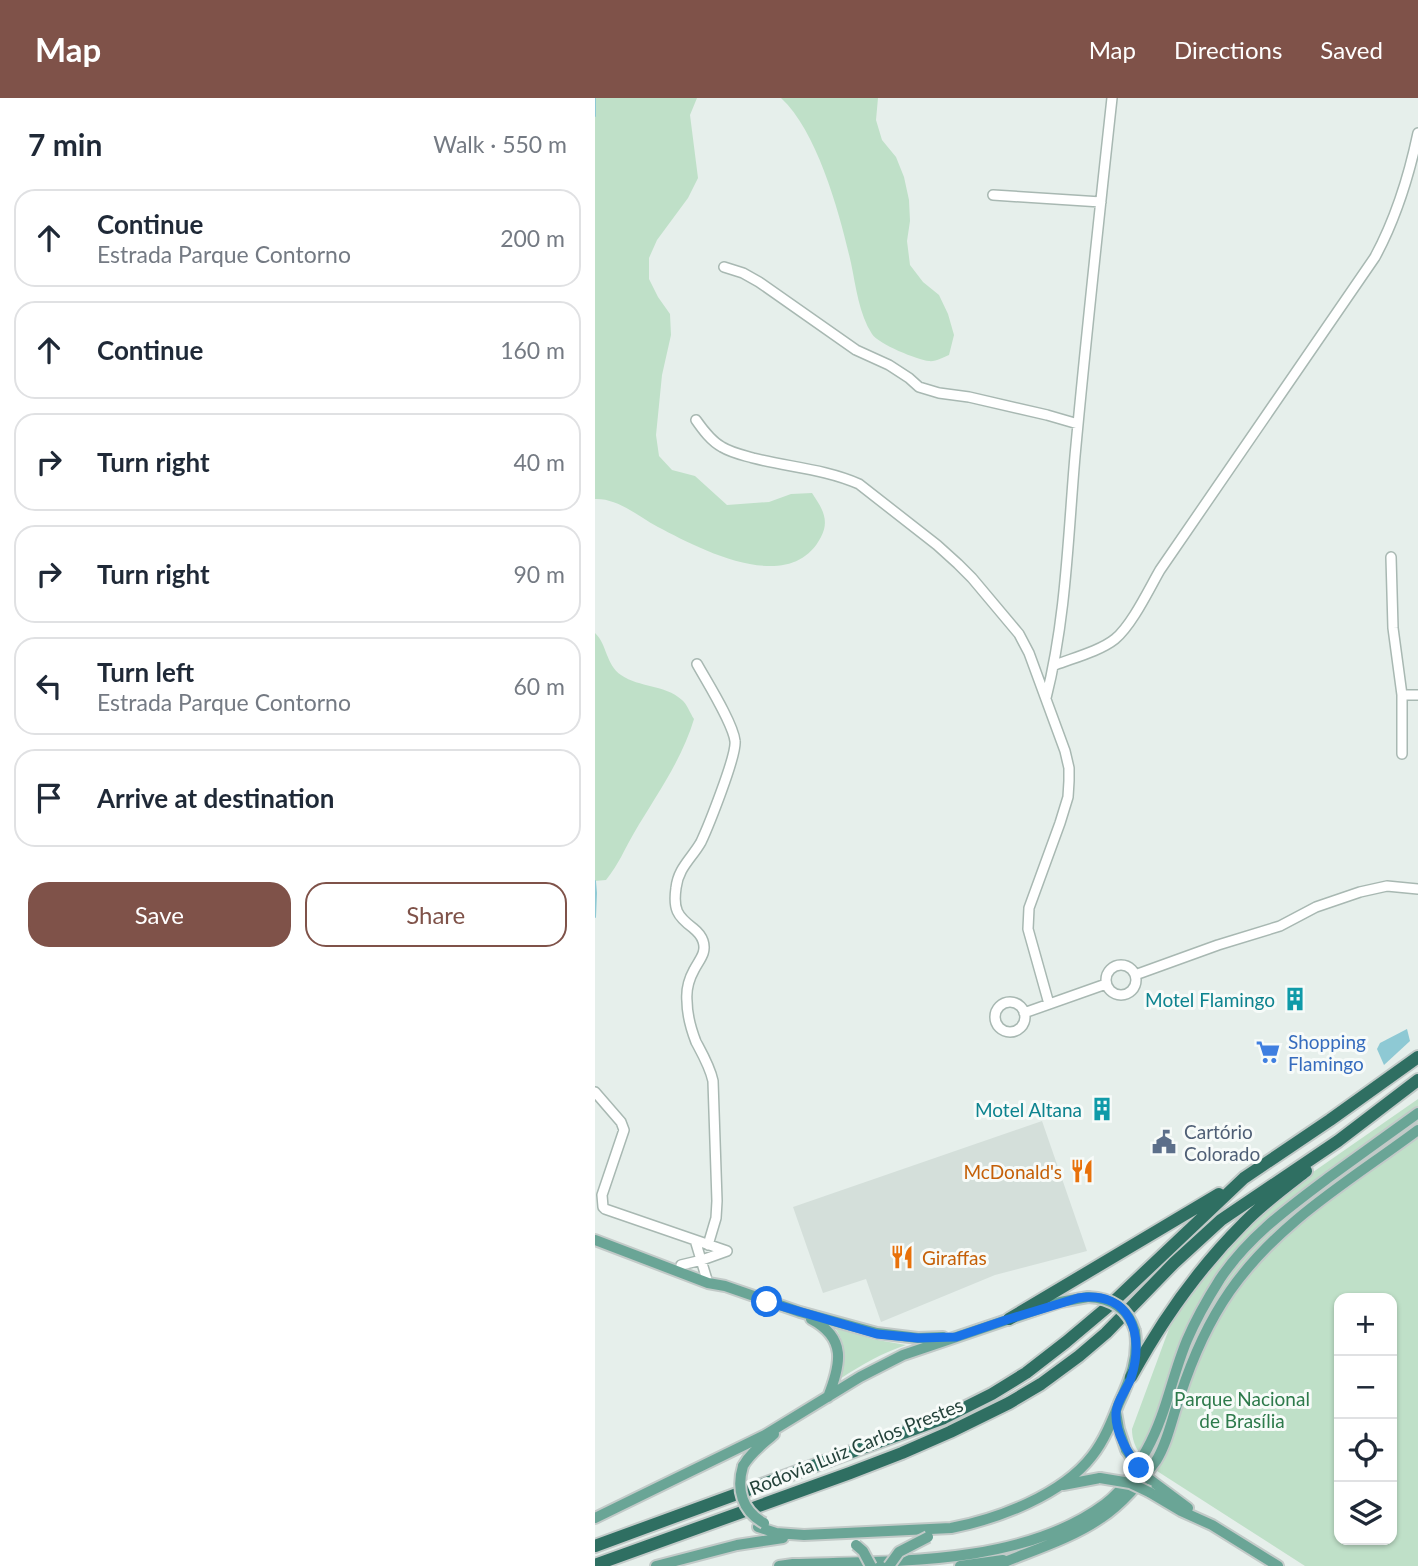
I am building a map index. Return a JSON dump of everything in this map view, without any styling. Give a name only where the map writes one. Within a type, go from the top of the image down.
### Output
[{"type":"highway","points":[[1009,1319],[1235,1186],[1418,1057]]},
{"type":"highway","points":[[1131,1377],[1167,1317],[1223,1246],[1256,1212],[1307,1171],[1338,1141],[1418,1080]]},
{"type":"highway","name":"Rodovia Luiz Carlos Prestes","points":[[595,1565],[892,1457],[1009,1403],[1050,1377],[1097,1341],[1221,1220],[1338,1141]]},
{"type":"highway","name":"Rodovia Luiz Carlos Prestes","points":[[595,1546],[944,1418],[992,1394],[1026,1373],[1066,1342],[1235,1186]]},
{"type":"main road","points":[[779,1566],[793,1563],[949,1558],[1009,1547],[1072,1524],[1106,1503],[1124,1486],[1148,1448],[1187,1339],[1215,1289],[1241,1252],[1291,1206],[1418,1113]]},
{"type":"main road","points":[[995,1566],[1084,1529],[1124,1500],[1156,1460],[1196,1352],[1210,1323],[1256,1258],[1305,1212],[1418,1130]]},
{"type":"main road","points":[[595,1233],[681,1265],[708,1280]]},
{"type":"main road","points":[[595,1240],[800,1312],[877,1334],[918,1338],[956,1337]]},
{"type":"main road","points":[[595,1518],[765,1435],[860,1377],[903,1355],[1061,1302],[1107,1299],[1119,1306],[1129,1317],[1134,1333],[1136,1347],[1131,1377],[1101,1443],[1083,1467],[1060,1486],[1021,1505],[928,1537],[899,1552],[889,1566]]},
{"type":"main road","points":[[800,1312],[822,1324],[830,1332],[837,1347],[836,1376],[828,1397]]},
{"type":"main road","points":[[1021,1505],[1075,1468],[1091,1450],[1124,1377],[1134,1333]]},
{"type":"main road","points":[[1116,1412],[1126,1450],[1154,1489],[1181,1511],[1212,1525],[1278,1566]]},
{"type":"main road","points":[[740,1468],[754,1451],[795,1417]]},
{"type":"main road","points":[[765,1435],[743,1457],[735,1488],[740,1505],[748,1518],[776,1533],[804,1535]]},
{"type":"main road","points":[[1060,1486],[1100,1478],[1154,1489]]},
{"type":"main road","points":[[761,1525],[835,1528],[858,1533]]},
{"type":"main road","points":[[656,1566],[737,1545],[804,1535],[951,1528]]},
{"type":"main road","points":[[823,1534],[856,1545],[871,1566]]},
{"type":"main road","points":[[960,1566],[1011,1559]]},
{"type":"street","points":[[1046,699],[1055,665],[1065,580],[1078,424],[1112,98]]},
{"type":"street","points":[[1055,665],[1106,645],[1126,627],[1160,570],[1375,257],[1388,232],[1399,201],[1418,133]]},
{"type":"street","points":[[993,195],[1101,202]]},
{"type":"street","points":[[724,267],[743,272],[856,350],[900,371],[919,387],[1078,424]]},
{"type":"street","points":[[696,420],[706,433],[724,448],[769,462],[819,471],[859,484],[958,564],[1024,641],[1069,768],[1067,797],[1060,823],[1027,918],[1049,1004]]},
{"type":"street","points":[[1391,557],[1393,628],[1402,695],[1402,754]]},
{"type":"street","points":[[697,664],[726,718],[735,741],[733,758],[705,831],[679,873],[675,890],[675,903],[680,917],[701,936],[705,947],[689,979],[687,1000],[692,1030],[711,1070],[713,1081],[717,1201],[716,1218],[708,1245]]},
{"type":"street","points":[[1402,695],[1418,695]]},
{"type":"street","points":[[1135,975],[1280,926],[1316,907],[1360,892],[1387,886],[1418,889]]},
{"type":"street","points":[[1116,965],[1127,966],[1135,975],[1135,986],[1126,994],[1114,993],[1106,984],[1107,973],[1116,965]]},
{"type":"street","points":[[1024,1013],[1106,984]]},
{"type":"street","points":[[595,1093],[623,1126],[602,1195],[603,1207],[727,1251],[681,1265]]},
{"type":"street","points":[[695,1241],[708,1280]]},
{"type":"shaded area","points":[[1042,1121],[1087,1251],[995,1275],[881,1322],[866,1279],[823,1293],[793,1207]]},
{"type":"green space","points":[[595,98],[697,98],[690,115],[698,178],[688,198],[657,240],[649,258],[649,279],[670,314],[671,335],[662,375],[656,435],[659,456],[672,470],[695,476],[727,505],[769,502],[791,494],[812,493],[824,514],[824,531],[807,555],[788,564],[767,566],[720,556],[658,527],[620,505],[595,499]]},
{"type":"green space","points":[[781,98],[878,98],[876,120],[882,140],[896,157],[909,200],[907,241],[910,265],[923,282],[939,295],[948,314],[954,335],[949,355],[934,361],[924,360],[890,347],[872,334],[861,309],[841,222],[826,175],[806,131]]},
{"type":"green space","points":[[595,633],[616,671],[628,679],[675,695],[684,702],[694,719],[675,764],[614,868],[606,880],[595,881]]},
{"type":"green space","name":"Parque Nacional de Brasília","points":[[1418,1099],[1418,1566],[1305,1566],[1157,1471],[1143,1458],[1136,1448],[1132,1429],[1180,1299],[1260,1209]]},
{"type":"green space","points":[[832,1325],[872,1339],[906,1345],[872,1360],[840,1379],[843,1365],[842,1343]]},
{"type":"water","points":[[1407,1029],[1410,1041],[1384,1065],[1377,1049],[1380,1043]]},
{"type":"waterway","points":[[595,98],[595,116]]},
{"type":"waterway","points":[[595,881],[595,917]]},
{"type":"place","name":"Motel Flamingo","points":[[1295,999]]},
{"type":"place","name":"Shopping Flamingo","points":[[1268,1052]]},
{"type":"place","name":"Motel Altana","points":[[1102,1109]]},
{"type":"place","name":"Cartório Colorado","points":[[1164,1142]]},
{"type":"place","name":"McDonald's","points":[[1082,1171]]},
{"type":"place","name":"Giraffas","points":[[902,1257]]},
{"type":"route","points":[[767,1302],[877,1334],[918,1338],[956,1337],[1078,1298],[1107,1299],[1125,1312],[1133,1322],[1135,1331],[1136,1347],[1131,1377],[1116,1412],[1126,1450],[1139,1468]]}]
